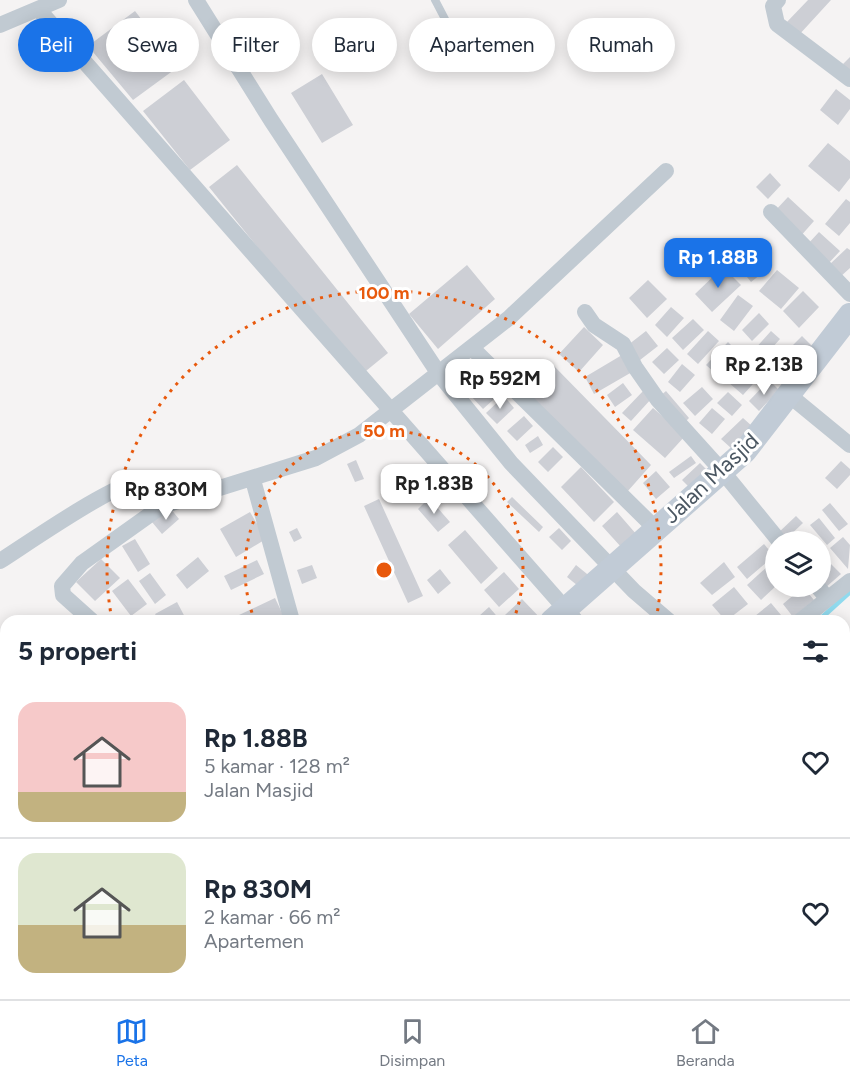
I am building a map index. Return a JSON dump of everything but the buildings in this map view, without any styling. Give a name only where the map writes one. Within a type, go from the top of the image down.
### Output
[{"type":"street","points":[[0,25],[58,0]]},
{"type":"street","points":[[196,0],[271,120],[439,374],[511,463],[611,568],[662,615]]},
{"type":"street","points":[[778,0],[773,6],[777,24],[850,79]]},
{"type":"street","points":[[39,10],[390,412],[562,615]]},
{"type":"street","points":[[85,615],[63,595],[62,586],[82,563],[162,506],[253,480],[316,458],[359,435],[472,348],[577,256],[666,171]]},
{"type":"street","points":[[771,212],[850,294]]},
{"type":"street","points":[[585,312],[594,325],[623,344],[635,367],[658,400],[723,472],[771,531]]},
{"type":"street","name":"Jalan Masjid","points":[[566,615],[611,568],[723,472],[752,442],[848,324]]},
{"type":"street","points":[[472,348],[656,529]]},
{"type":"street","points":[[789,395],[847,442]]},
{"type":"street","points":[[253,480],[290,615]]},
{"type":"street","points":[[0,561],[111,491],[133,482],[148,488],[162,506]]},
{"type":"street","points":[[831,589],[850,581]]},
{"type":"street","points":[[805,615],[820,597]]},
{"type":"lane","points":[[435,0],[444,18]]},
{"type":"waterway","points":[[825,615],[850,592]]}]
